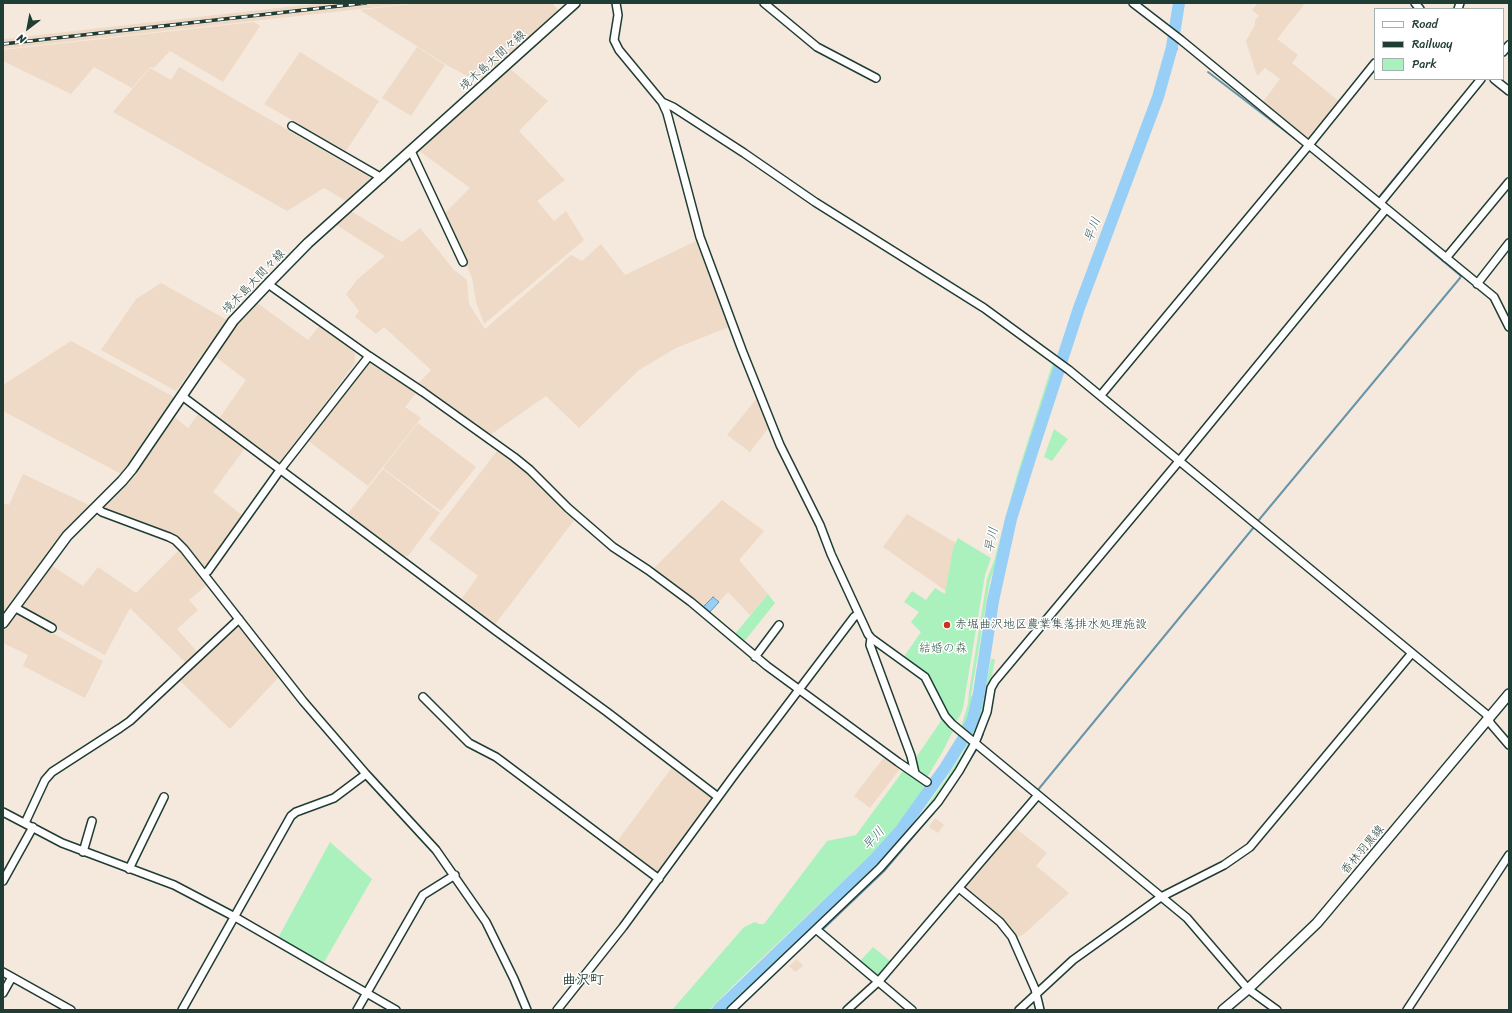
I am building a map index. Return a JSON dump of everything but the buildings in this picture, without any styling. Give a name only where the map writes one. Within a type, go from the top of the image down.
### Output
[{"type":"main road","name":"境木島大間々線","points":[[3,623],[67,536],[132,469],[226,330],[268,284],[308,243],[575,3]]},
{"type":"main road","name":"香林羽黒線","points":[[1223,1010],[1248,989],[1317,923],[1509,694]]},
{"type":"street","points":[[616,3],[618,15],[614,40],[618,50],[662,102],[667,113],[700,237],[744,354],[780,445],[820,525],[831,554],[858,614],[871,638],[925,677],[945,716],[959,730],[1192,923],[1248,989],[1277,1010]]},
{"type":"street","points":[[764,3],[817,47],[876,78]]},
{"type":"street","points":[[1133,3],[1181,40],[1494,297],[1509,327]]},
{"type":"street","points":[[1101,395],[1309,146],[1374,64]]},
{"type":"street","points":[[1380,204],[1480,80]]},
{"type":"street","points":[[1495,80],[1509,91]]},
{"type":"street","points":[[662,102],[673,107],[744,153],[815,202],[984,308],[1055,359],[1180,460],[1486,714],[1491,724],[1509,745]]},
{"type":"street","points":[[292,126],[382,178]]},
{"type":"street","points":[[411,151],[463,262]]},
{"type":"street","points":[[1446,258],[1509,182]]},
{"type":"street","points":[[731,1010],[817,930],[880,868],[938,802],[959,771],[974,742],[987,712],[991,688],[995,681],[1180,460],[1386,209]]},
{"type":"street","points":[[1477,284],[1509,243]]},
{"type":"street","points":[[268,284],[514,456],[530,470],[573,514],[620,553],[648,570],[691,602],[754,656],[927,782]]},
{"type":"street","points":[[204,574],[280,470],[369,356]]},
{"type":"street","points":[[182,396],[496,631],[607,712],[718,797]]},
{"type":"street","points":[[96,507],[102,512],[175,540],[184,549],[303,701],[366,774],[436,850],[486,922],[514,979],[527,1010]]},
{"type":"street","points":[[14,608],[52,628]]},
{"type":"street","points":[[557,1010],[623,927],[718,797],[854,617],[858,614]]},
{"type":"street","points":[[25,823],[45,780],[52,772],[130,721],[239,619]]},
{"type":"street","points":[[754,656],[778,625]]},
{"type":"street","points":[[871,638],[870,645],[911,756],[915,773]]},
{"type":"street","points":[[1019,1010],[1073,960],[1161,897],[1224,865],[1250,847],[1412,653]]},
{"type":"street","points":[[423,697],[469,743],[496,757],[659,878]]},
{"type":"street","points":[[182,1010],[292,816],[296,812],[334,798],[366,774]]},
{"type":"street","points":[[847,1010],[879,981],[1038,795]]},
{"type":"street","points":[[129,869],[164,797]]},
{"type":"street","points":[[3,812],[55,840],[83,852],[174,885],[235,917],[396,1010]]},
{"type":"street","points":[[83,852],[92,821]]},
{"type":"street","points":[[3,881],[32,827]]},
{"type":"street","points":[[1407,1010],[1509,855]]},
{"type":"street","points":[[358,1010],[422,895],[455,876]]},
{"type":"street","points":[[959,888],[996,918],[1015,943],[1036,994],[1040,1010]]},
{"type":"street","points":[[817,930],[912,1010]]},
{"type":"street","points":[[3,972],[70,1010]]},
{"type":"street","points":[[3,993],[12,977]]},
{"type":"shaded area","points":[[322,3],[414,3],[3,49],[3,39]]},
{"type":"shaded area","points":[[419,3],[552,3],[559,11],[483,79],[475,75],[473,79],[445,64],[360,10]]},
{"type":"shaded area","points":[[1258,3],[1302,3],[1304,5],[1277,39],[1298,55],[1292,63],[1341,103],[1308,141],[1262,103],[1280,79],[1265,68],[1257,76],[1246,41],[1255,25],[1255,20],[1259,16],[1252,10]]},
{"type":"shaded area","points":[[254,22],[260,26],[223,82],[170,51],[154,68],[150,67],[132,88],[94,67],[71,94],[3,61],[3,50]]},
{"type":"shaded area","points":[[417,47],[445,65],[411,116],[382,98]]},
{"type":"shaded area","points":[[300,52],[379,101],[346,151],[264,104]]},
{"type":"shaded area","points":[[179,67],[371,179],[346,201],[324,188],[287,211],[113,112],[150,68],[171,80]]},
{"type":"shaded area","points":[[509,68],[548,101],[519,131],[565,180],[537,201],[554,221],[566,211],[584,240],[484,324],[476,302],[472,278],[444,214],[470,188],[418,150]]},
{"type":"shaded area","points":[[351,211],[402,242],[420,228],[454,270],[467,280],[469,304],[485,329],[571,255],[582,261],[601,244],[625,275],[696,241],[729,327],[676,348],[639,370],[579,428],[546,396],[490,435],[418,384],[431,370],[384,327],[376,334],[355,317],[359,311],[346,294],[358,279],[385,256],[335,224]]},
{"type":"shaded area","points":[[161,283],[227,320],[176,391],[101,350],[136,299]]},
{"type":"shaded area","points":[[256,302],[308,340],[320,325],[355,353],[355,363],[279,465],[218,420],[246,380],[213,355],[235,325]]},
{"type":"shaded area","points":[[71,341],[174,397],[121,474],[3,411],[3,385]]},
{"type":"shaded area","points":[[367,362],[417,392],[405,407],[421,418],[368,486],[307,440]]},
{"type":"shaded area","points":[[758,397],[769,427],[750,452],[727,435]]},
{"type":"shaded area","points":[[199,413],[245,448],[213,492],[243,516],[204,568],[180,539],[167,532],[104,509],[103,506],[124,488],[146,459],[173,416],[188,428]]},
{"type":"shaded area","points":[[418,423],[476,467],[441,511],[383,468]]},
{"type":"shaded area","points":[[497,451],[525,470],[542,489],[575,519],[494,626],[460,601],[478,576],[429,539]]},
{"type":"shaded area","points":[[383,469],[440,513],[408,556],[398,556],[347,515]]},
{"type":"shaded area","points":[[23,474],[89,505],[52,549],[3,612],[3,503],[9,505]]},
{"type":"shaded area","points":[[722,500],[764,531],[739,560],[768,594],[750,615],[728,592],[719,602],[713,597],[703,607],[652,570]]},
{"type":"shaded area","points":[[907,514],[956,543],[953,548],[946,591],[883,547]]},
{"type":"shaded area","points":[[179,550],[208,584],[189,600],[198,610],[177,629],[199,654],[187,664],[130,608],[105,655],[19,608],[51,565],[83,586],[98,567],[136,593]]},
{"type":"shaded area","points":[[16,613],[103,661],[85,698],[23,666],[28,655],[3,643],[3,631]]},
{"type":"shaded area","points":[[239,623],[280,676],[230,729],[178,679]]},
{"type":"shaded area","points":[[885,756],[899,767],[899,770],[870,808],[854,796]]},
{"type":"shaded area","points":[[673,766],[714,797],[657,874],[616,843]]},
{"type":"shaded area","points":[[935,818],[944,825],[938,833],[929,827]]},
{"type":"shaded area","points":[[1014,827],[1047,853],[1036,866],[1069,893],[1024,934],[1016,938],[965,890],[964,886]]},
{"type":"shaded area","points":[[797,959],[803,966],[795,972],[789,966]]},
{"type":"green space","points":[[1054,363],[1056,364],[1020,475],[999,556],[990,581],[971,696],[974,697],[963,728],[961,727],[968,704],[987,579],[994,561],[1017,475],[1052,365]]},
{"type":"green space","points":[[1054,429],[1068,439],[1052,461],[1044,457]]},
{"type":"green space","name":"結婚の森","points":[[958,538],[991,558],[985,575],[963,708],[956,722],[949,716],[925,674],[903,658],[921,632],[911,622],[919,612],[904,602],[912,591],[926,600],[935,588],[945,594],[953,548]]},
{"type":"green space","points":[[768,594],[775,603],[743,643],[734,635]]},
{"type":"green space","points":[[991,659],[995,659],[992,676],[990,678],[987,706],[976,737],[973,737],[970,742],[970,747],[958,769],[934,803],[878,868],[787,956],[785,954],[873,868],[921,814],[944,782],[962,754],[973,733],[984,698]]},
{"type":"green space","points":[[943,718],[953,731],[926,779],[920,773],[915,759]]},
{"type":"green space","points":[[905,770],[927,784],[902,820],[874,852],[709,1010],[672,1010],[744,927],[755,922],[764,924],[827,841],[856,835]]},
{"type":"green space","points":[[330,842],[372,879],[323,964],[278,938]]},
{"type":"green space","points":[[873,947],[890,961],[877,976],[860,961]]},
{"type":"water","points":[[713,597],[719,602],[709,613],[703,607]]},
{"type":"waterway","name":"早川","points":[[718,1010],[876,858],[901,830],[945,768],[963,739],[973,719],[979,693],[993,601],[1011,519],[1079,308],[1158,97],[1172,47],[1179,3]]},
{"type":"waterway","points":[[1505,44],[1509,40]]},
{"type":"waterway","name":"早川","points":[[1172,47],[1177,49]]},
{"type":"waterway","points":[[1208,72],[1302,144]]},
{"type":"waterway","points":[[1380,196],[1459,100]]},
{"type":"waterway","points":[[1311,151],[1379,208]]},
{"type":"waterway","points":[[1258,521],[1461,276],[1388,215]]},
{"type":"waterway","points":[[1037,791],[1254,527]]},
{"type":"waterway","points":[[980,741],[983,734]]},
{"type":"waterway","points":[[950,791],[976,750]]},
{"type":"waterway","points":[[822,930],[884,871],[934,812]]},
{"type":"railway","points":[[3,44],[366,3]]},
{"type":"place","name":"赤堀曲沢地区農業集落排水処理施設","points":[[947,625]]},
{"type":"district","name":"曲沢町","points":[[583,980]]}]
